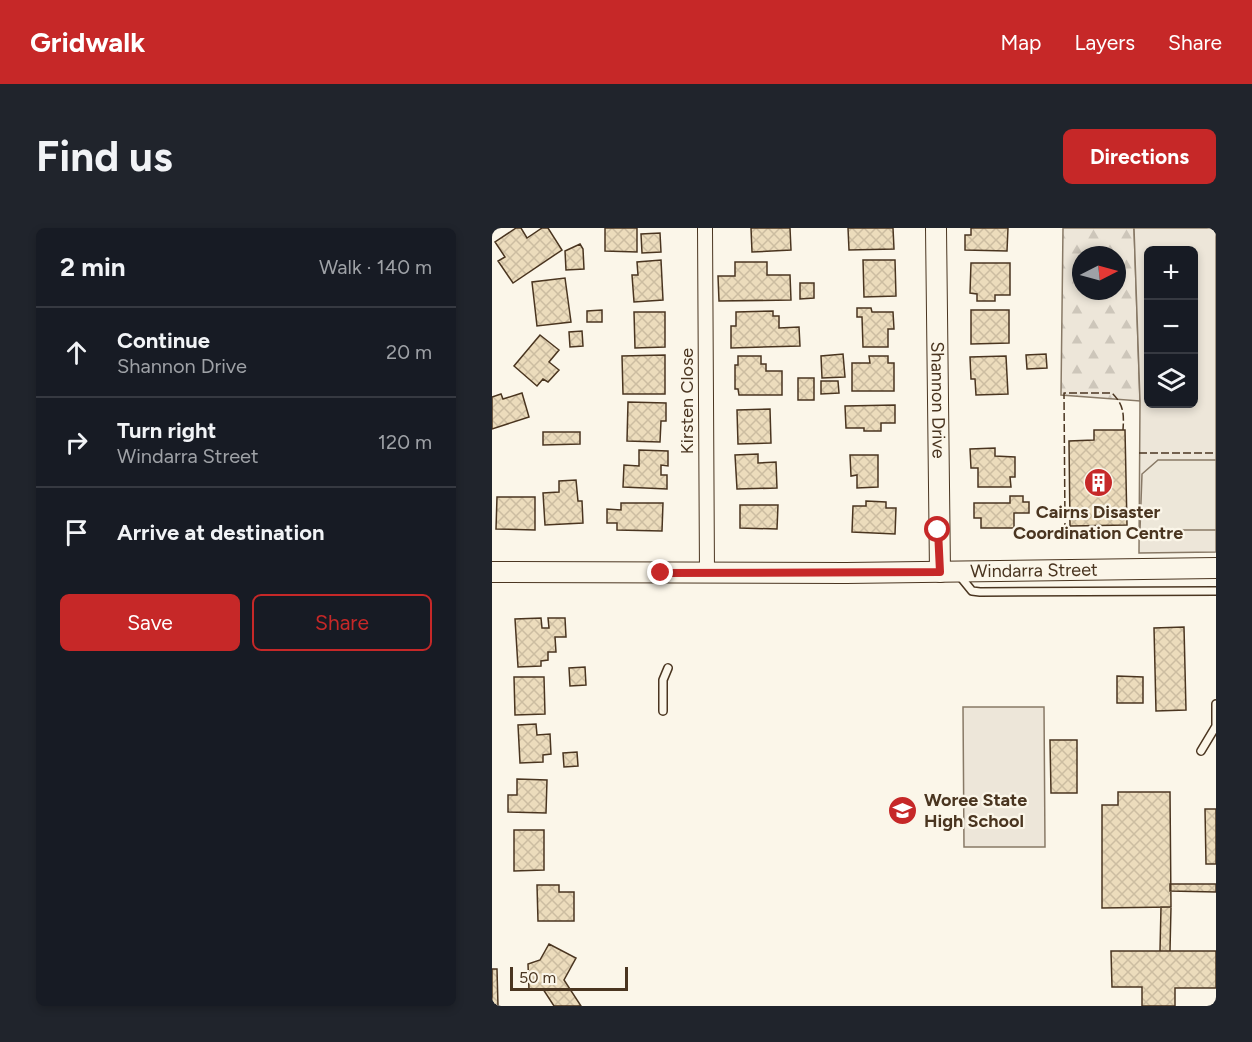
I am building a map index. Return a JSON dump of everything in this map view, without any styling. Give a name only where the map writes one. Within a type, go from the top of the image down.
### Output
[{"type":"street","name":"Kirsten Close","points":[[705,228],[707,573]]},
{"type":"street","name":"Shannon Drive","points":[[936,228],[948,572]]},
{"type":"street","name":"Windarra Street","points":[[492,572],[948,572],[1216,568]]},
{"type":"lane","points":[[948,572],[972,591],[980,592],[1216,591]]},
{"type":"lane","points":[[663,711],[663,680],[668,668]]},
{"type":"lane","points":[[1201,751],[1216,726],[1216,704]]},
{"type":"green space","points":[[1063,228],[1134,228],[1140,401],[1061,395]]},
{"type":"green space","points":[[1134,228],[1216,228],[1216,552],[1139,553],[1140,401]]},
{"type":"green space","points":[[963,707],[1044,707],[1045,847],[964,847]]},
{"type":"shaded area","points":[[1158,460],[1216,460],[1216,530],[1140,530],[1142,474]]},
{"type":"building","points":[[516,228],[521,228],[527,238],[542,228],[548,228],[562,250],[513,283],[498,261],[505,257],[495,242]]},
{"type":"building","points":[[605,228],[637,228],[637,252],[605,251]]},
{"type":"building","points":[[751,228],[790,228],[791,250],[752,252]]},
{"type":"building","points":[[848,228],[893,228],[894,249],[849,250]]},
{"type":"building","points":[[971,228],[1008,228],[1007,251],[965,250],[965,235],[971,235]]},
{"type":"building","points":[[660,233],[661,252],[642,253],[641,234]]},
{"type":"building","points":[[580,244],[583,249],[584,269],[566,270],[565,251]]},
{"type":"building","points":[[661,260],[663,300],[634,302],[632,275],[638,275],[637,262]]},
{"type":"building","points":[[863,260],[895,260],[896,296],[864,297]]},
{"type":"building","points":[[735,262],[767,262],[767,275],[790,275],[791,300],[719,301],[718,276],[735,276]]},
{"type":"building","points":[[971,263],[1010,263],[1010,295],[995,295],[995,301],[977,301],[977,294],[970,293]]},
{"type":"building","points":[[565,278],[571,322],[537,326],[532,282]]},
{"type":"building","points":[[800,283],[814,283],[814,298],[800,299]]},
{"type":"building","points":[[857,308],[871,308],[872,312],[893,312],[894,329],[888,329],[888,347],[863,347],[862,317],[857,317]]},
{"type":"building","points":[[602,310],[602,322],[587,322],[587,311]]},
{"type":"building","points":[[971,310],[1009,310],[1009,343],[971,344]]},
{"type":"building","points":[[773,311],[773,316],[779,316],[779,328],[799,327],[800,346],[731,348],[731,326],[736,326],[736,312]]},
{"type":"building","points":[[634,312],[665,312],[665,347],[635,348]]},
{"type":"building","points":[[582,331],[583,346],[570,347],[569,332]]},
{"type":"building","points":[[540,335],[559,350],[549,362],[559,370],[548,382],[543,379],[537,386],[514,366]]},
{"type":"building","points":[[843,354],[845,377],[822,378],[821,356]]},
{"type":"building","points":[[1046,354],[1047,368],[1027,369],[1026,355]]},
{"type":"building","points":[[665,355],[665,394],[623,394],[622,356]]},
{"type":"building","points":[[738,356],[761,356],[761,364],[766,364],[766,371],[782,371],[782,395],[739,395],[738,389],[735,389],[735,365],[738,365]]},
{"type":"building","points":[[869,356],[888,356],[888,363],[894,363],[894,391],[852,391],[852,363],[870,363]]},
{"type":"building","points":[[1006,356],[1008,394],[976,395],[975,379],[971,379],[970,357]]},
{"type":"building","points":[[798,378],[814,378],[814,400],[798,400]]},
{"type":"building","points":[[821,381],[838,381],[839,393],[821,394]]},
{"type":"building","points":[[522,393],[529,417],[492,429],[492,397],[501,394],[503,399]]},
{"type":"building","points":[[628,402],[666,403],[666,421],[661,421],[660,442],[627,441]]},
{"type":"building","points":[[895,405],[895,423],[881,423],[881,431],[846,428],[845,406]]},
{"type":"building","points":[[770,409],[771,443],[738,444],[737,410]]},
{"type":"building","name":"Cairns Disaster Coordination Centre","points":[[1094,430],[1125,430],[1127,525],[1070,526],[1069,441],[1094,440]]},
{"type":"building","points":[[543,432],[580,432],[580,444],[543,445]]},
{"type":"building","points":[[995,448],[995,456],[1015,457],[1015,477],[1010,477],[1011,487],[978,487],[978,468],[971,468],[970,449]]},
{"type":"building","points":[[639,450],[668,451],[668,466],[661,465],[661,475],[667,475],[667,489],[623,487],[624,465],[639,466]]},
{"type":"building","points":[[758,454],[758,463],[776,462],[777,488],[737,489],[735,455]]},
{"type":"building","points":[[850,455],[878,455],[878,487],[857,488],[857,475],[851,476]]},
{"type":"building","points":[[576,480],[578,501],[582,501],[583,523],[545,525],[543,493],[559,492],[559,481]]},
{"type":"building","points":[[1010,496],[1023,496],[1023,502],[1029,502],[1029,513],[1014,513],[1014,528],[981,528],[981,518],[974,518],[974,503],[1010,503]]},
{"type":"building","points":[[497,497],[535,497],[535,530],[496,529]]},
{"type":"building","points":[[866,501],[886,502],[886,508],[896,508],[895,534],[852,532],[853,506],[866,506]]},
{"type":"building","points":[[621,503],[663,503],[662,531],[617,530],[617,523],[607,523],[607,509],[621,510]]},
{"type":"building","points":[[740,505],[778,505],[777,529],[740,528]]},
{"type":"building","points":[[541,618],[542,628],[549,628],[548,618],[565,618],[566,637],[555,637],[556,652],[548,652],[548,660],[541,661],[541,666],[518,667],[515,619]]},
{"type":"building","points":[[1184,627],[1186,710],[1156,711],[1154,628]]},
{"type":"building","points":[[585,667],[586,685],[570,686],[569,668]]},
{"type":"building","points":[[1117,676],[1143,677],[1143,703],[1117,703]]},
{"type":"building","points":[[514,677],[544,677],[545,714],[515,715]]},
{"type":"building","points":[[536,724],[537,735],[550,734],[551,754],[543,755],[543,762],[520,763],[518,725]]},
{"type":"building","points":[[1050,740],[1077,740],[1077,793],[1051,793]]},
{"type":"building","points":[[577,752],[578,766],[564,767],[563,753]]},
{"type":"building","points":[[517,779],[547,780],[546,813],[508,812],[508,795],[517,795]]},
{"type":"building","points":[[1118,792],[1170,792],[1171,907],[1102,908],[1102,805],[1118,805]]},
{"type":"building","points":[[1205,809],[1216,809],[1216,864],[1206,864]]},
{"type":"building","points":[[514,830],[544,830],[544,870],[514,871]]},
{"type":"building","points":[[1170,884],[1216,884],[1216,892],[1170,891]]},
{"type":"building","points":[[537,885],[559,885],[559,892],[574,892],[574,921],[538,921]]},
{"type":"building","points":[[1161,907],[1171,907],[1170,951],[1160,951]]},
{"type":"building","points":[[549,944],[576,958],[564,980],[581,1006],[554,1006],[543,989],[529,990],[528,964],[540,960]]},
{"type":"building","points":[[1111,951],[1216,951],[1216,988],[1175,988],[1175,1006],[1142,1006],[1142,987],[1112,987]]},
{"type":"building","points":[[492,969],[497,969],[498,1006],[492,1006]]},
{"type":"fence","points":[[1070,526],[1065,526],[1064,393],[1112,393],[1122,410],[1123,430]]},
{"type":"fence","points":[[1139,453],[1216,453]]},
{"type":"place","name":"Cairns Disaster Coordination Centre","points":[[1098,483]]},
{"type":"place","name":"Woree State High School","points":[[903,810]]},
{"type":"route","points":[[661,573],[940,572],[938,530]]}]
